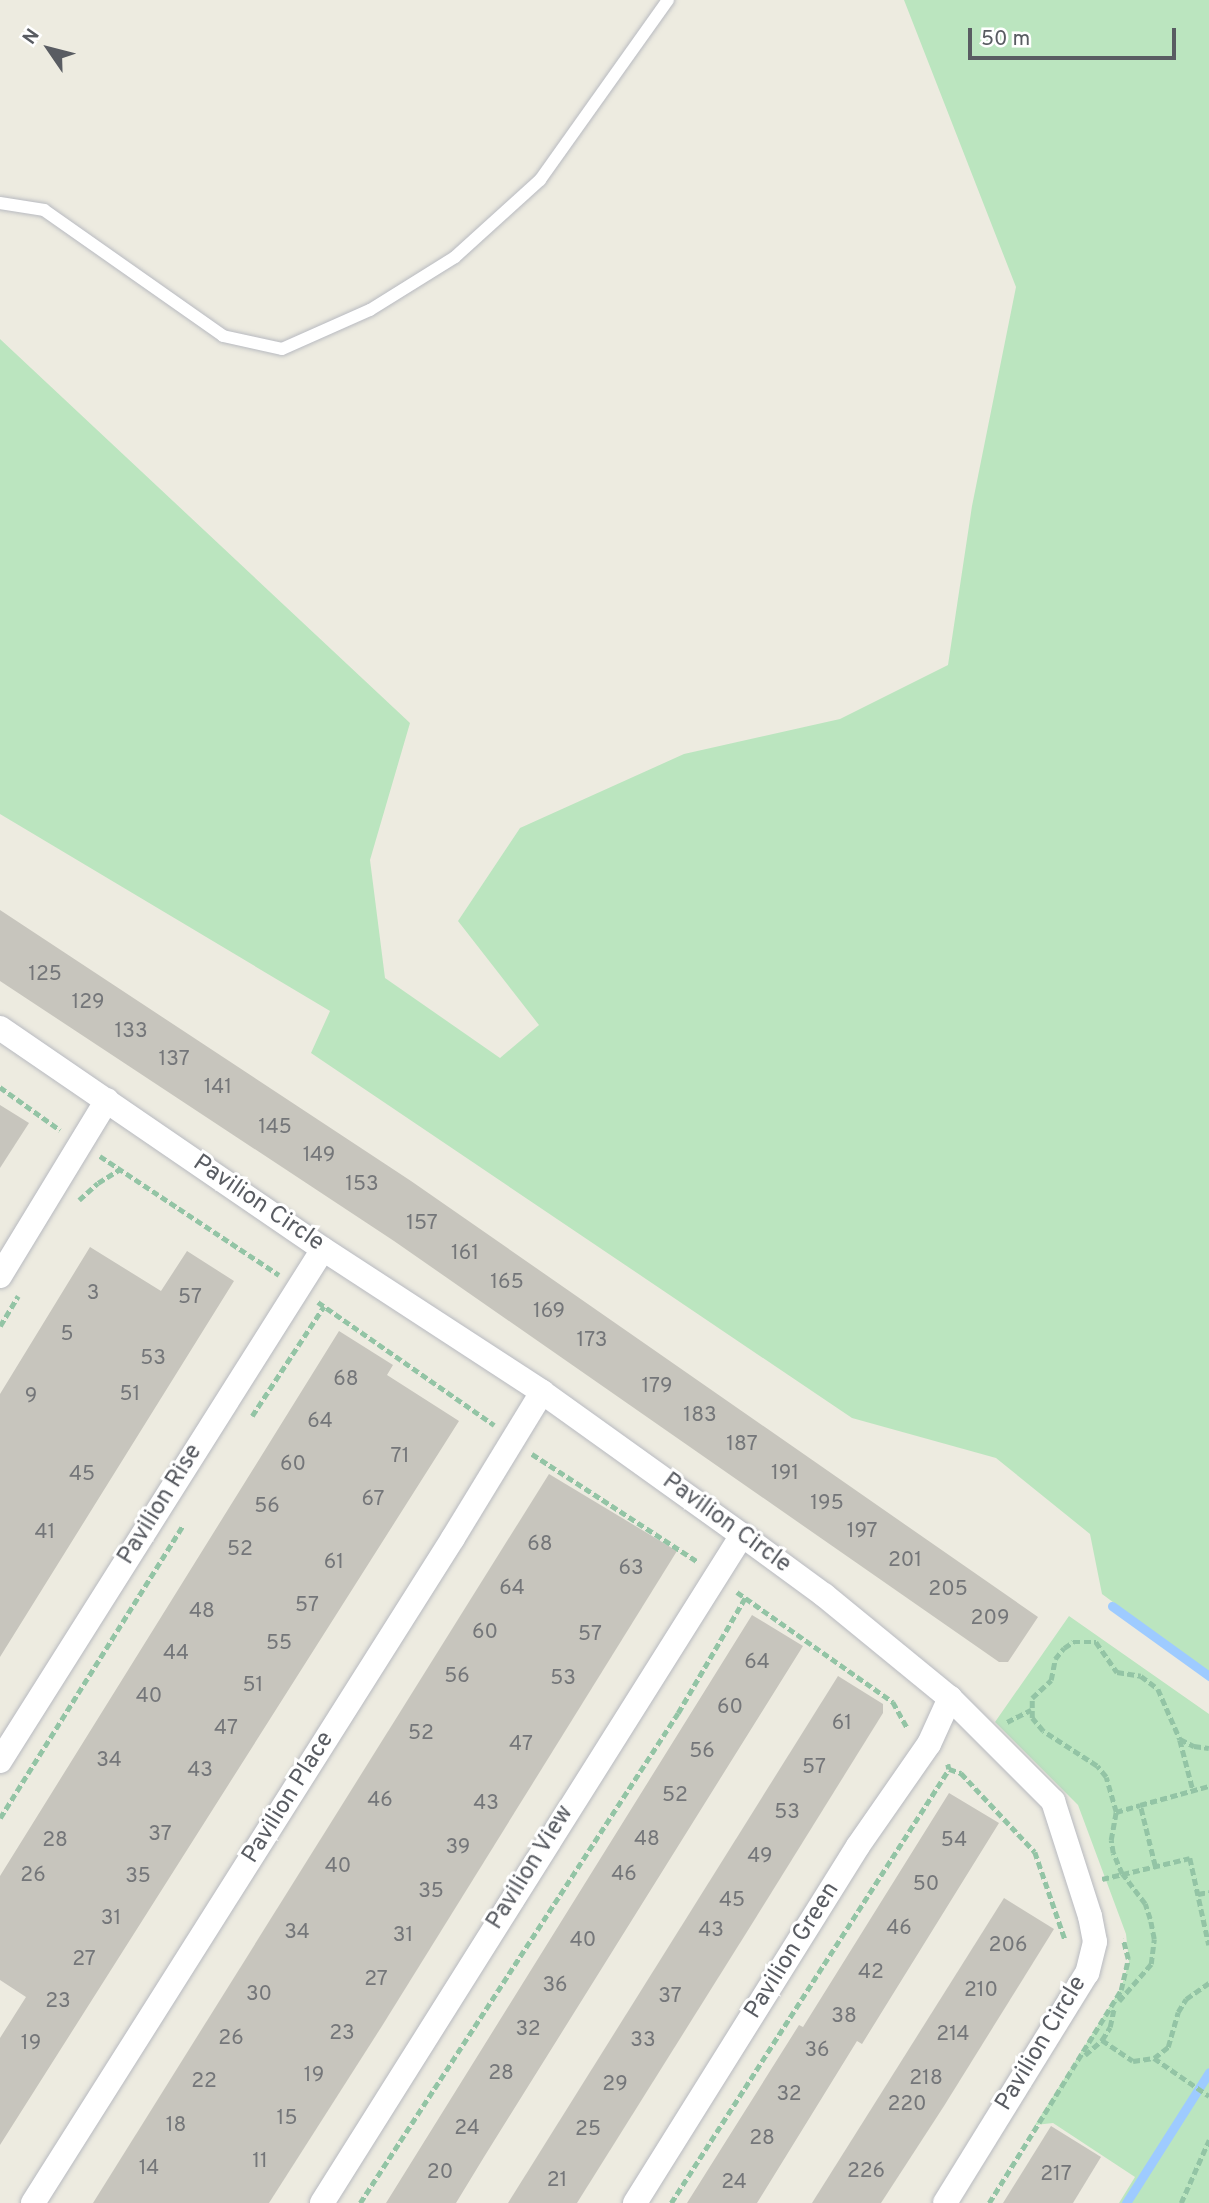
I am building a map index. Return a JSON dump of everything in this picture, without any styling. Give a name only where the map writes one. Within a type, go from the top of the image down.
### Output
[{"type":"street","name":"Pavilion Circle","points":[[0,1028],[323,1249],[542,1392],[824,1595],[950,1698],[1053,1801],[1090,1916],[1095,1942],[1087,1973],[944,2203]]},
{"type":"street","points":[[0,1276],[107,1100]]},
{"type":"street","name":"Pavilion Rise","points":[[0,1760],[323,1249]]},
{"type":"street","name":"Pavilion Place","points":[[33,2203],[542,1392]]},
{"type":"street","name":"Pavilion View","points":[[323,2203],[742,1535]]},
{"type":"street","name":"Pavilion Green","points":[[635,2203],[858,1846],[929,1744],[950,1698]]},
{"type":"lane","points":[[0,203],[44,210],[223,336],[282,349],[370,310],[455,257],[540,180],[668,0]]},
{"type":"path","points":[[0,1087],[298,1288],[513,1440],[717,1573],[745,1598],[884,1695],[901,1714],[906,1729],[946,1757],[949,1769],[671,2203]]},
{"type":"path","points":[[245,1426],[324,1306]]},
{"type":"path","points":[[0,1818],[189,1516]]},
{"type":"path","points":[[360,2203],[678,1713],[745,1598]]},
{"type":"path","points":[[1081,2057],[1102,2040],[1110,2027],[1114,2008],[1151,1964],[1154,1939],[1145,1905],[1122,1874],[1111,1840],[1116,1812],[1112,1793],[1097,1766],[1043,1731],[1032,1718],[1031,1698],[1051,1681],[1055,1659],[1064,1648],[1073,1642],[1096,1642],[1110,1667],[1117,1672],[1150,1681],[1158,1689],[1180,1739],[1193,1790]]},
{"type":"path","points":[[1180,1739],[1194,1746],[1209,1748]]},
{"type":"path","points":[[949,1769],[961,1773],[1035,1852],[1069,1949]]},
{"type":"path","points":[[1116,1812],[1209,1786]]},
{"type":"path","points":[[1140,1805],[1155,1866]]},
{"type":"path","points":[[1101,1879],[1190,1858],[1209,1945]]},
{"type":"path","points":[[1097,1867],[1106,1892]]},
{"type":"path","points":[[1198,1895],[1209,1892]]},
{"type":"path","points":[[989,2203],[1121,1990],[1128,1959],[1119,1928]]},
{"type":"path","points":[[1102,2040],[1133,2061],[1154,2058],[1168,2047],[1178,2012],[1186,1999],[1209,1983]]},
{"type":"path","points":[[1154,2058],[1206,2094]]},
{"type":"path","points":[[1181,2203],[1209,2140]]},
{"type":"green space","points":[[904,0],[1209,0],[1209,1673],[1102,1594],[1090,1534],[996,1458],[852,1418],[311,1053],[330,1011],[0,814],[0,339],[410,723],[370,860],[385,978],[500,1058],[539,1025],[458,921],[520,828],[684,754],[840,719],[948,665],[972,506],[1016,287]]},
{"type":"green space","points":[[1069,1616],[1209,1714],[1209,2203],[1119,2203],[1135,2177],[1053,2123],[1035,2125],[1121,1988],[1129,1962],[1126,1934],[1078,1805],[995,1722]]},
{"type":"building","points":[[0,910],[411,1181],[1038,1617],[1008,1662],[999,1662],[394,1241],[0,981]]},
{"type":"building","points":[[0,1105],[29,1123],[0,1168]]},
{"type":"building","points":[[90,1247],[161,1291],[187,1251],[234,1281],[0,1657],[0,1394]]},
{"type":"building","points":[[339,1331],[393,1365],[387,1375],[459,1421],[0,2145],[0,2038],[26,1997],[0,1980],[0,1876]]},
{"type":"building","points":[[549,1474],[677,1551],[382,2026],[269,2203],[93,2203]]},
{"type":"building","points":[[752,1615],[803,1646],[456,2203],[386,2203]]},
{"type":"building","points":[[838,1676],[883,1704],[883,1713],[750,1927],[577,2203],[508,2203]]},
{"type":"building","points":[[949,1793],[999,1823],[862,2044],[857,2041],[757,2203],[687,2203],[799,2025],[803,2027]]},
{"type":"building","points":[[1004,1898],[1054,1929],[944,2106],[881,2203],[812,2203]]},
{"type":"building","points":[[1051,2126],[1101,2157],[1073,2203],[1003,2203]]},
{"type":"waterway","points":[[1112,1606],[1209,1676]]},
{"type":"waterway","points":[[1126,2203],[1209,2072]]}]
